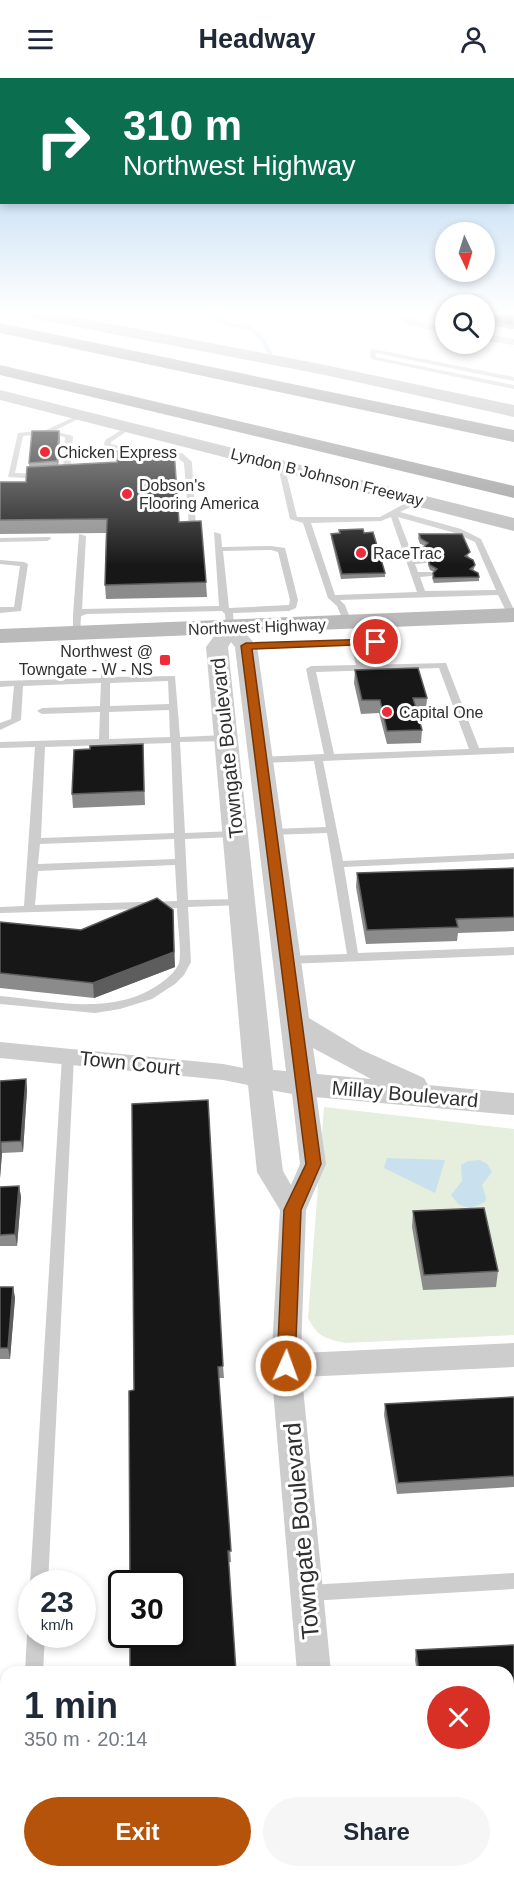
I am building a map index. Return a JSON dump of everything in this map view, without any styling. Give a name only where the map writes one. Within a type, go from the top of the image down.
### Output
[{"type":"highway","points":[[92,398],[158,407]]},
{"type":"highway","name":"Lyndon B Johnson Freeway","points":[[119,398],[514,492]]},
{"type":"highway","points":[[335,398],[514,436]]},
{"type":"main road","name":"Lyndon B Johnson Freeway","points":[[12,398],[514,525]]},
{"type":"main road","points":[[453,398],[514,411]]},
{"type":"main road","name":"Northwest Highway","points":[[0,636],[77,624],[351,633],[514,622]]},
{"type":"main road","name":"Northwest Highway","points":[[0,655],[106,651],[229,628]]},
{"type":"street","name":"Towngate Boulevard","points":[[229,628],[226,738],[260,1080],[270,1172],[292,1210]]},
{"type":"street","name":"Towngate Boulevard","points":[[229,628],[261,760],[313,1164],[292,1210],[286,1366],[313,1666]]},
{"type":"street","points":[[235,834],[271,832]]},
{"type":"street","points":[[295,1022],[328,1047],[377,1072],[449,1098]]},
{"type":"street","name":"Town Court","points":[[0,1050],[223,1072],[260,1080]]},
{"type":"street","name":"Millay Boulevard","points":[[260,1080],[514,1104]]},
{"type":"street","points":[[286,1366],[514,1355]]},
{"type":"lane","points":[[47,432],[69,436],[67,472],[55,476],[11,475],[20,434],[47,432],[82,415]]},
{"type":"lane","points":[[130,427],[110,437],[107,441],[108,445],[141,453],[179,455],[199,444]]},
{"type":"lane","points":[[179,455],[188,462],[193,526]]},
{"type":"lane","points":[[280,464],[291,515],[294,519],[306,521],[381,519],[418,500]]},
{"type":"lane","points":[[393,513],[458,531],[478,541],[481,546],[482,559],[501,592],[514,622]]},
{"type":"lane","points":[[393,513],[422,594]]},
{"type":"lane","points":[[306,521],[332,598],[341,605],[361,667]]},
{"type":"lane","points":[[217,534],[229,628],[293,606],[294,600],[282,550],[271,548],[219,549]]},
{"type":"lane","points":[[77,624],[82,536]]},
{"type":"lane","points":[[0,540],[47,539]]},
{"type":"lane","points":[[465,547],[481,546]]},
{"type":"lane","points":[[406,549],[422,548]]},
{"type":"lane","points":[[410,561],[426,561]]},
{"type":"lane","points":[[0,562],[24,564],[18,609],[0,610]]},
{"type":"lane","points":[[415,575],[431,574]]},
{"type":"lane","points":[[332,598],[501,592]]},
{"type":"lane","points":[[104,742],[106,651]]},
{"type":"lane","points":[[330,757],[311,669],[443,665],[475,751]]},
{"type":"lane","points":[[0,684],[172,678],[185,962],[181,973],[167,986],[129,1003],[102,1009],[0,1000]]},
{"type":"lane","points":[[0,727],[16,720],[19,683]]},
{"type":"lane","points":[[42,711],[174,707]]},
{"type":"lane","points":[[0,746],[226,738]]},
{"type":"lane","points":[[29,910],[40,744]]},
{"type":"lane","points":[[261,760],[514,750]]},
{"type":"lane","points":[[318,758],[353,957]]},
{"type":"lane","points":[[271,832],[332,830]]},
{"type":"lane","points":[[35,841],[235,834]]},
{"type":"lane","points":[[338,864],[514,856]]},
{"type":"lane","points":[[33,868],[180,862]]},
{"type":"lane","points":[[0,910],[242,902]]},
{"type":"lane","points":[[287,960],[514,951]]},
{"type":"lane","points":[[40,1570],[68,1057]]},
{"type":"lane","points":[[306,1593],[514,1581]]},
{"type":"lane","points":[[34,1666],[35,1648]]},
{"type":"green space","points":[[324,1107],[514,1129],[514,1335],[345,1343],[327,1338],[315,1329],[308,1318]]},
{"type":"water","points":[[387,1158],[445,1160],[435,1193],[384,1168]]},
{"type":"water","points":[[480,1160],[487,1164],[492,1172],[482,1185],[485,1202],[471,1208],[459,1205],[451,1195],[462,1181],[461,1165],[468,1161]]},
{"type":"building","name":"Chicken Express","points":[[32,431],[59,431],[57,461],[29,463]]},
{"type":"building","points":[[174,449],[179,522],[201,521],[206,582],[105,585],[107,519],[0,520],[0,482],[26,482],[27,467],[117,462],[117,451]]},
{"type":"building","name":"RaceTrac","points":[[363,529],[364,533],[373,532],[385,573],[342,574],[331,534],[340,533],[339,530]]},
{"type":"building","name":"RaceTrac","points":[[419,534],[462,534],[470,552],[465,556],[473,560],[475,565],[470,569],[478,573],[479,577],[434,578],[433,573],[437,569],[430,565],[428,560],[432,556],[425,552],[424,547],[428,543],[421,539]]},
{"type":"building","name":"Capital One","points":[[418,668],[427,698],[413,698],[422,730],[387,731],[380,700],[362,700],[355,670]]},
{"type":"building","points":[[143,744],[144,791],[72,794],[74,750],[90,749],[90,746]]},
{"type":"building","points":[[514,868],[514,917],[456,919],[458,927],[367,930],[357,873]]},
{"type":"building","points":[[157,898],[173,910],[174,952],[93,983],[0,973],[0,922],[81,930]]},
{"type":"building","points":[[26,1079],[21,1141],[1,1142],[0,1151],[0,1081]]},
{"type":"building","points":[[208,1100],[223,1366],[218,1367],[231,1551],[228,1551],[236,1666],[130,1666],[130,1648],[186,1648],[186,1570],[130,1570],[129,1391],[134,1390],[132,1104]]},
{"type":"building","points":[[19,1186],[15,1234],[0,1235],[0,1187]]},
{"type":"building","points":[[484,1208],[498,1271],[424,1275],[413,1211]]},
{"type":"building","points":[[0,1287],[13,1287],[8,1348],[0,1348]]},
{"type":"building","points":[[514,1397],[514,1476],[398,1483],[385,1404]]},
{"type":"building","points":[[514,1645],[514,1666],[418,1666],[416,1650]]},
{"type":"place","name":"Chicken Express","points":[[45,452]]},
{"type":"place","name":"Dobson's Flooring America","points":[[127,494]]},
{"type":"place","name":"RaceTrac","points":[[361,553]]},
{"type":"place","name":"Northwest @ Towngate - W - NS","points":[[165,660]]},
{"type":"place","name":"Capital One","points":[[387,712]]},
{"type":"route","points":[[286,1366],[292,1210],[313,1164],[246,646],[376,642]]}]
